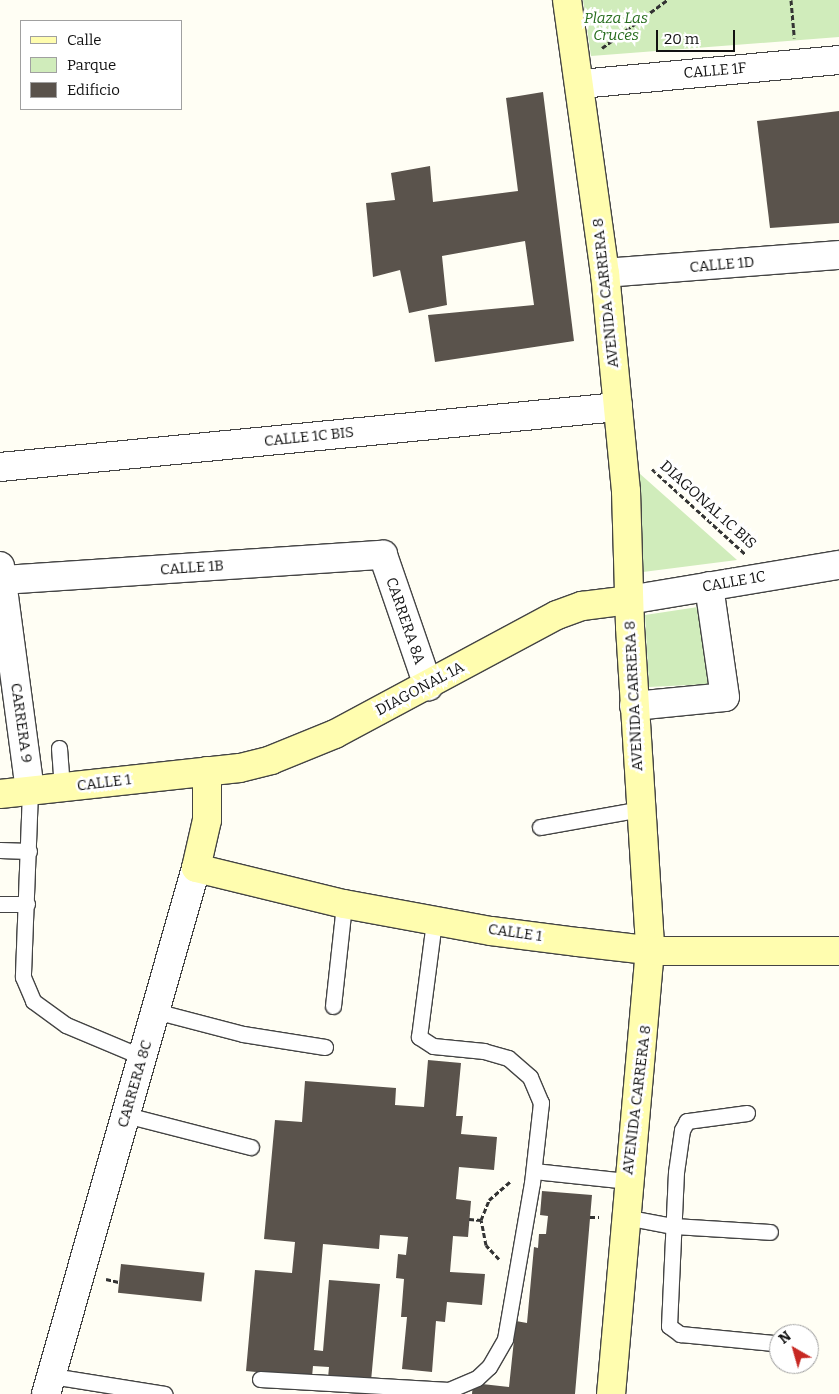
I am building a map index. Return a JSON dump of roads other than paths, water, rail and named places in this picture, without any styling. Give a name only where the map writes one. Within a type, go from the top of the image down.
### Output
[{"type":"street","name":"AVENIDA CARRERA 8","points":[[567,0],[587,76],[626,491],[634,706],[650,950],[644,1044],[628,1181],[612,1217],[611,1394]]},
{"type":"street","name":"CALLE 1F","points":[[587,76],[839,60]]},
{"type":"street","name":"CALLE 1D","points":[[605,274],[839,255]]},
{"type":"street","name":"CALLE 1C BIS","points":[[0,467],[618,407]]},
{"type":"street","name":"CALLE 1B","points":[[1,573],[383,556]]},
{"type":"street","name":"CARRERA 8A","points":[[383,556],[428,686]]},
{"type":"street","name":"CALLE 1C","points":[[629,600],[839,565]]},
{"type":"street","name":"CARRERA 9","points":[[1,573],[30,791]]},
{"type":"street","points":[[634,706],[725,697],[709,586]]},
{"type":"street","name":"DIAGONAL 1A","points":[[207,772],[240,768],[301,748],[428,686],[569,610],[629,600]]},
{"type":"street","name":"CALLE 1","points":[[0,794],[207,772]]},
{"type":"street","name":"CARRERA 8C","points":[[49,1385],[196,868],[207,820],[207,772]]},
{"type":"street","name":"CALLE 1","points":[[196,868],[344,904],[434,921],[650,950],[839,951]]},
{"type":"lane","points":[[59,748],[62,788]]},
{"type":"lane","points":[[30,791],[23,977],[33,1001],[66,1025],[142,1057]]},
{"type":"lane","points":[[540,827],[641,809]]},
{"type":"lane","points":[[0,850],[29,850]]},
{"type":"lane","points":[[0,904],[27,904]]},
{"type":"lane","points":[[333,1006],[344,904]]},
{"type":"lane","points":[[260,1379],[433,1391],[464,1385],[489,1367],[500,1352],[505,1339],[534,1171],[541,1104],[530,1077],[519,1065],[497,1053],[432,1046],[419,1037],[434,921]]},
{"type":"lane","points":[[155,1011],[243,1034],[325,1047]]},
{"type":"lane","points":[[747,1113],[687,1121],[682,1130],[676,1172],[672,1226],[668,1326],[680,1334],[769,1343]]},
{"type":"lane","points":[[126,1115],[250,1147]]},
{"type":"lane","points":[[534,1171],[628,1181]]},
{"type":"lane","points":[[612,1217],[672,1226],[770,1232]]},
{"type":"lane","points":[[49,1385],[165,1394]]},
{"type":"park label","name":"Plaza Las Cruces","points":[[616,26]]}]
